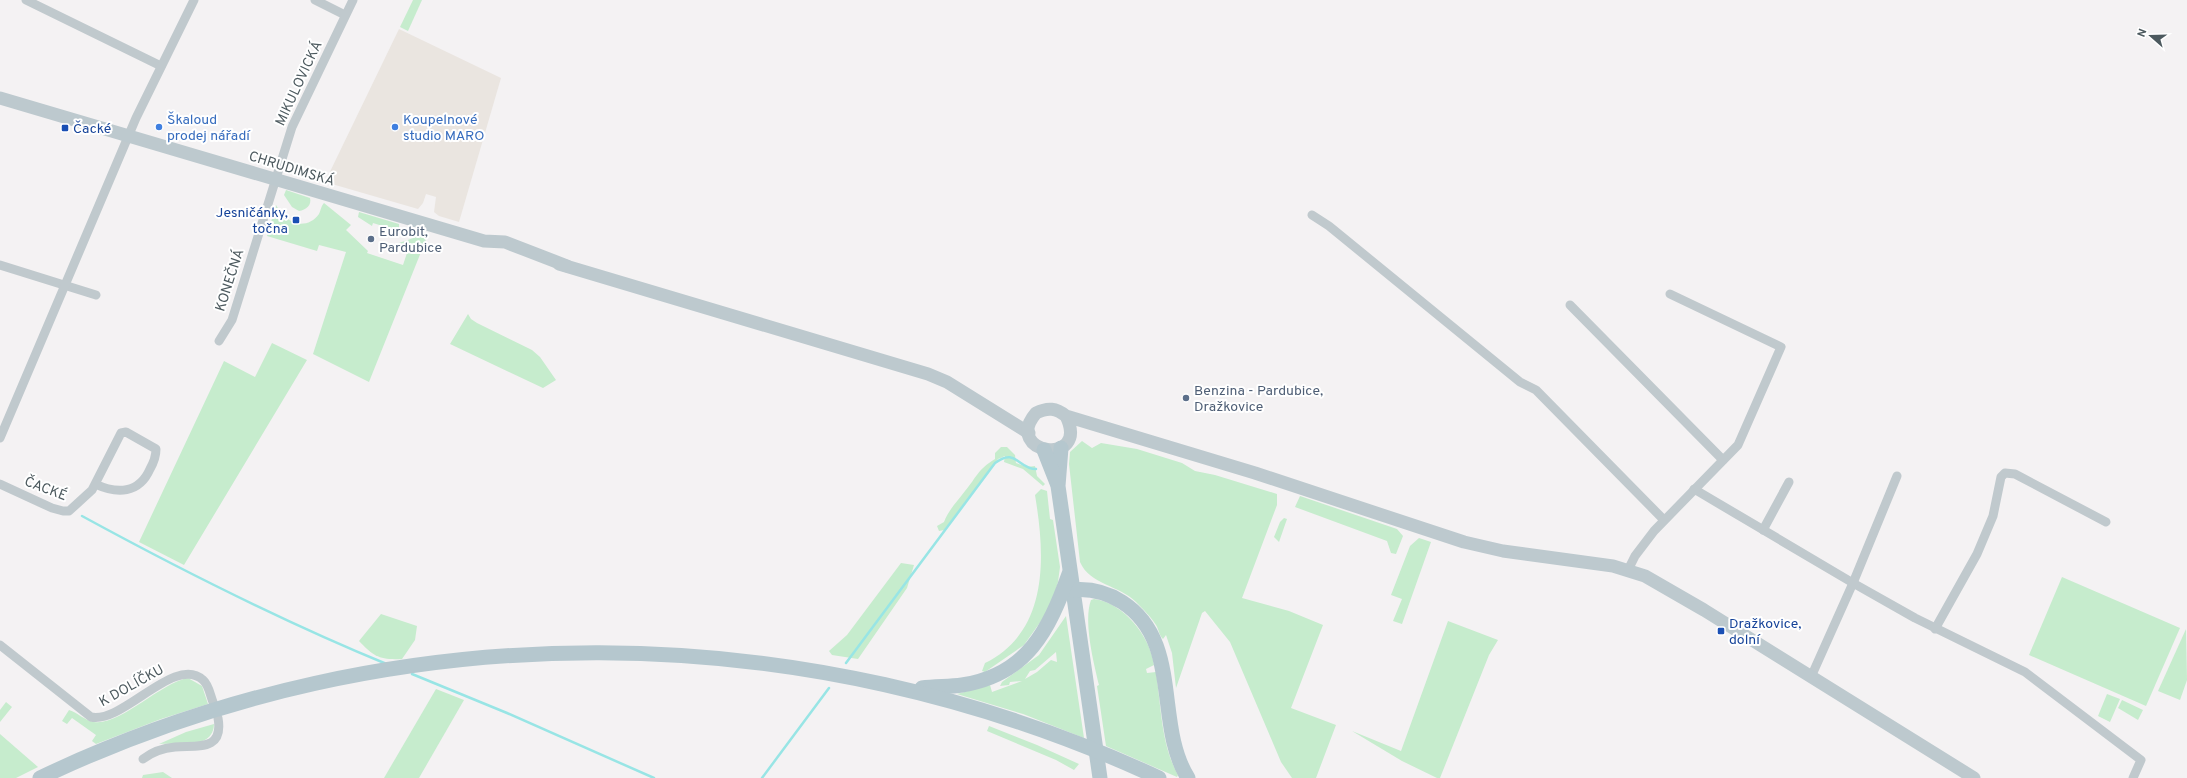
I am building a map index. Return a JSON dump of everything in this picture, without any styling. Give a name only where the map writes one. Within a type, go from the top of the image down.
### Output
[{"type":"main road","name":"CHRUDIMSKÁ","points":[[0,98],[484,241],[500,241],[529,250],[567,266]]},
{"type":"main road","points":[[484,241],[496,248],[567,266],[928,374],[947,382],[1029,433],[1037,447],[1044,450],[1053,451],[1061,448],[1067,442],[1071,434],[1071,425],[1066,416]]},
{"type":"main road","points":[[1029,433],[1032,418],[1036,412],[1051,408],[1066,416],[1255,473],[1464,542],[1503,550],[1601,564],[1628,570],[1664,586],[1974,778]]},
{"type":"main road","points":[[1003,416],[1032,418]]},
{"type":"main road","points":[[1071,434],[1102,427]]},
{"type":"main road","points":[[1061,448],[1058,486],[1100,778]]},
{"type":"main road","points":[[1044,450],[1058,486]]},
{"type":"main road","points":[[909,689],[979,682],[1013,665],[1028,652],[1050,623],[1070,573]]},
{"type":"main road","points":[[1072,590],[1092,590],[1110,595],[1131,609],[1148,629],[1156,645],[1161,661],[1175,748],[1188,778]]},
{"type":"main road","points":[[40,778],[80,759],[148,732],[215,710],[309,685],[409,666],[530,654],[614,652],[669,654],[784,666],[841,675],[909,689],[977,708],[1033,726],[1094,749],[1160,778]]},
{"type":"street","points":[[26,0],[161,66]]},
{"type":"street","points":[[0,438],[129,136],[161,66],[194,0]]},
{"type":"street","points":[[315,0],[346,15]]},
{"type":"street","name":"MIKULOVICKÁ","points":[[275,180],[295,119],[353,0]]},
{"type":"street","name":"KONEČNÁ","points":[[219,341],[232,320],[275,180]]},
{"type":"street","points":[[1312,215],[1329,226],[1520,382],[1536,390],[1664,520]]},
{"type":"street","points":[[0,265],[96,294]]},
{"type":"street","points":[[1628,570],[1635,556],[1664,520],[1738,445],[1781,347],[1670,294]]},
{"type":"street","points":[[1570,305],[1724,460]]},
{"type":"street","name":"ČACKÉ","points":[[0,484],[52,508],[66,511],[84,498],[95,484],[121,433],[126,432],[156,448],[152,465],[145,480],[139,486],[121,490],[105,488],[95,484]]},
{"type":"street","points":[[1935,629],[1977,554],[1993,516],[2001,478],[2005,473],[2015,474],[2106,522]]},
{"type":"street","points":[[1811,677],[1853,584],[1897,476]]},
{"type":"street","points":[[1763,530],[1789,482]]},
{"type":"street","points":[[1694,489],[1853,584],[1935,629],[2025,672],[2141,760],[2133,778]]},
{"type":"street","name":"K DOLÍČKU","points":[[0,646],[90,717],[104,718],[161,684],[185,673],[192,674],[203,680],[208,686],[215,710]]},
{"type":"street","points":[[143,759],[168,748],[198,748],[208,744],[217,733],[215,710]]},
{"type":"shaded area","points":[[399,29],[501,78],[459,222],[439,216],[434,212],[436,197],[426,194],[423,203],[418,209],[325,182]]},
{"type":"green space","points":[[413,0],[422,0],[408,31],[400,27]]},
{"type":"green space","points":[[286,190],[310,198],[309,205],[304,210],[299,211],[292,207],[284,195]]},
{"type":"green space","points":[[324,203],[351,225],[346,230],[368,251],[367,253],[403,265],[408,250],[398,247],[399,243],[422,235],[427,237],[369,382],[313,354],[346,252],[319,245],[317,251],[267,236],[276,205],[282,215],[284,214],[292,221],[301,224],[315,218],[319,214]]},
{"type":"green space","points":[[359,212],[399,224],[399,228],[392,231],[392,229],[373,223],[372,226],[358,217]]},
{"type":"green space","points":[[468,314],[471,319],[477,323],[532,350],[540,357],[556,380],[543,388],[450,344]]},
{"type":"green space","points":[[272,343],[307,360],[184,565],[139,542],[224,361],[255,377]]},
{"type":"green space","points":[[1082,441],[1092,448],[1101,443],[1137,449],[1182,463],[1195,471],[1215,475],[1277,494],[1277,505],[1242,598],[1289,611],[1323,625],[1291,708],[1336,725],[1316,778],[1292,778],[1281,762],[1230,642],[1205,611],[1202,613],[1176,688],[1172,653],[1166,635],[1163,639],[1152,619],[1129,596],[1091,576],[1085,570],[1080,562],[1069,464],[1070,452]]},
{"type":"green space","points":[[1001,447],[1007,447],[1015,455],[1016,463],[1027,467],[1035,466],[1037,476],[1045,484],[1043,486],[1023,469],[1004,462],[1005,456],[998,459],[944,530],[939,531],[937,526],[944,522],[951,509],[978,474],[984,467],[995,459],[995,453]]},
{"type":"green space","points":[[1041,489],[1047,491],[1050,519],[1053,520],[1060,567],[1058,582],[1051,607],[1024,645],[985,672],[982,671],[985,663],[1006,649],[1022,632],[1032,612],[1038,590],[1041,566],[1041,542],[1035,495]]},
{"type":"green space","points":[[1300,496],[1397,529],[1403,536],[1396,554],[1391,553],[1387,541],[1295,507]]},
{"type":"green space","points":[[1284,518],[1287,519],[1279,542],[1274,537],[1280,522]]},
{"type":"green space","points":[[1419,538],[1431,542],[1402,624],[1393,621],[1402,599],[1391,595],[1410,546]]},
{"type":"green space","points":[[901,563],[914,565],[907,588],[858,659],[832,655],[829,651],[847,635]]},
{"type":"green space","points":[[2062,577],[2180,628],[2146,706],[2029,655]]},
{"type":"green space","points":[[1094,599],[1105,602],[1125,614],[1141,632],[1147,643],[1152,654],[1154,665],[1146,669],[1147,673],[1156,672],[1165,738],[1172,763],[1178,775],[1177,777],[1106,746],[1097,686],[1099,685],[1090,642],[1088,619],[1091,600]]},
{"type":"green space","points":[[381,614],[417,626],[415,640],[402,659],[388,659],[373,654],[359,641]]},
{"type":"green space","points":[[1066,616],[1084,738],[1023,714],[957,694],[990,685],[992,692],[1022,681],[1010,682],[1009,685],[1000,686],[1002,682],[1039,655]],"holes":[[[1056,652],[1057,662],[1051,660],[1037,672],[1025,679],[1030,671],[1035,670]]]},
{"type":"green space","points":[[1448,621],[1498,640],[1489,655],[1440,778],[1437,778],[1402,761],[1352,731],[1401,751]]},
{"type":"green space","points":[[2186,629],[2187,680],[2180,700],[2158,691]]},
{"type":"green space","points":[[188,678],[202,686],[208,704],[161,719],[96,744],[92,741],[96,735],[72,718],[67,724],[62,721],[69,710],[94,722],[116,718],[177,681]]},
{"type":"green space","points":[[436,689],[464,700],[419,778],[384,778]]},
{"type":"green space","points":[[2107,694],[2120,699],[2110,722],[2098,716]]},
{"type":"green space","points":[[2122,700],[2143,710],[2138,720],[2118,708]]},
{"type":"green space","points":[[6,702],[12,707],[0,722],[0,710]]},
{"type":"green space","points":[[214,724],[212,733],[208,738],[201,742],[159,744],[186,732]]},
{"type":"green space","points":[[989,726],[1079,764],[1074,770],[1056,760],[987,731]]},
{"type":"green space","points":[[0,734],[38,767],[16,778],[0,778]]},
{"type":"green space","points":[[163,772],[172,778],[142,778],[143,775]]},
{"type":"waterway","points":[[846,663],[995,463],[1008,457],[1017,460],[1025,466],[1036,469]]},
{"type":"waterway","points":[[82,516],[233,595],[389,665]]},
{"type":"waterway","points":[[412,674],[507,713],[654,778]]},
{"type":"waterway","points":[[762,778],[829,688]]},
{"type":"place","name":"Škaloud prodej nářadí","points":[[159,127]]},
{"type":"place","name":"Koupelnové studio MARO","points":[[395,127]]},
{"type":"place","name":"Čacké","points":[[65,128]]},
{"type":"place","name":"Jesničánky, točna","points":[[296,220]]},
{"type":"place","name":"Eurobit, Pardubice","points":[[371,239]]},
{"type":"place","name":"Benzina - Pardubice, Dražkovice","points":[[1186,398]]},
{"type":"place","name":"Dražkovice, dolní","points":[[1721,631]]}]
